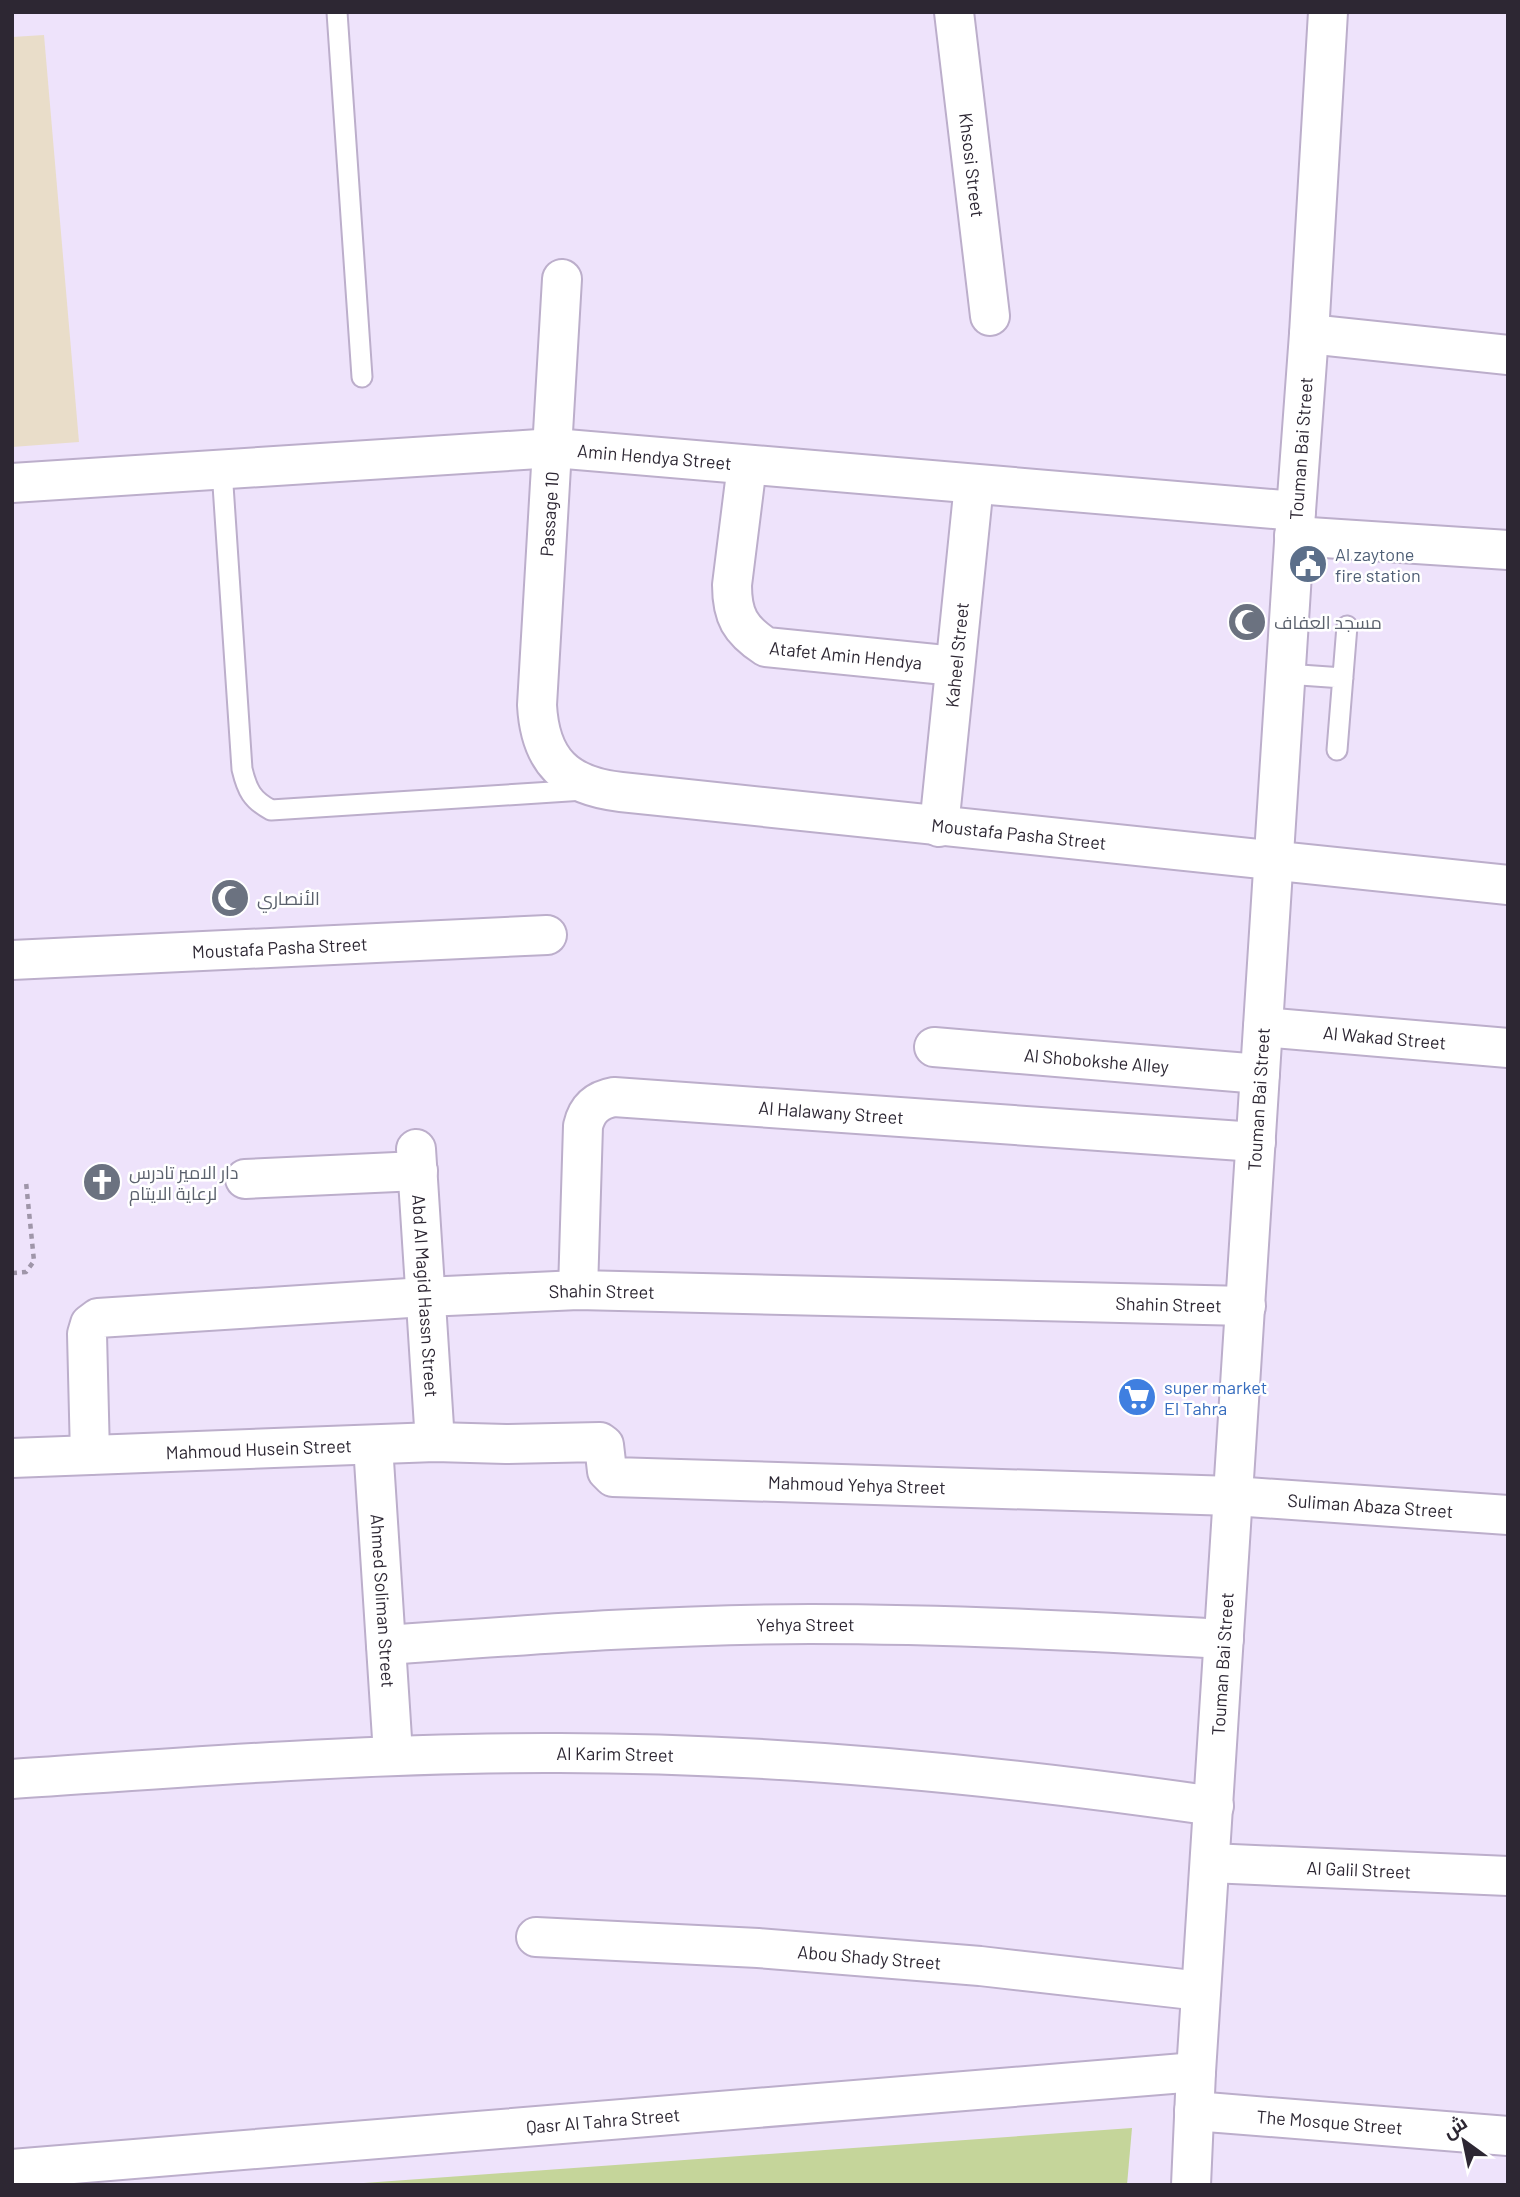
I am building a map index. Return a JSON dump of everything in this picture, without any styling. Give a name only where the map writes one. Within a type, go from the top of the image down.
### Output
[{"type":"street","name":"Khsosi Street","points":[[954,12],[990,316]]},
{"type":"street","name":"Touman Bai Street","points":[[1191,2185],[1201,1991],[1328,12]]},
{"type":"street","name":"Passage 10","points":[[546,749],[538,727],[537,705],[562,279]]},
{"type":"street","points":[[1309,334],[1508,355]]},
{"type":"street","name":"Amin Hendya Street","points":[[12,484],[554,448],[974,484],[1508,550]]},
{"type":"street","name":"Atafet Amin Hendya","points":[[747,465],[732,604],[739,621],[750,636],[766,647],[956,666]]},
{"type":"street","name":"Kaheel Street","points":[[939,827],[974,484]]},
{"type":"street","name":"Moustafa Pasha Street","points":[[546,749],[559,767],[577,781],[598,790],[1508,885]]},
{"type":"street","name":"Moustafa Pasha Street","points":[[12,960],[547,935]]},
{"type":"street","name":"Al Wakad Street","points":[[1263,1027],[1508,1048]]},
{"type":"street","name":"Al Shobokshe Alley","points":[[934,1047],[1260,1074]]},
{"type":"street","name":"Al Halawany Street","points":[[578,1290],[583,1126],[590,1109],[605,1099],[614,1097],[1256,1142]]},
{"type":"street","name":"Abd Al Magid Hassn Street","points":[[245,1179],[417,1160],[435,1443]]},
{"type":"street","name":"Shahin Street","points":[[90,1455],[87,1334],[90,1324],[98,1318],[578,1290],[1246,1306]]},
{"type":"street","name":"Mahmoud Yehya Street","points":[[506,1444],[603,1442],[607,1471],[613,1477],[1233,1496]]},
{"type":"street","name":"Mahmoud Husein Street","points":[[12,1458],[435,1443],[506,1444]]},
{"type":"street","name":"Ahmed Soliman Street","points":[[373,1445],[393,1754]]},
{"type":"street","name":"Suliman Abaza Street","points":[[1233,1496],[1508,1515]]},
{"type":"street","name":"Yehya Street","points":[[386,1645],[600,1630],[808,1624],[1017,1627],[1224,1639]]},
{"type":"street","name":"Al Karim Street","points":[[12,1779],[393,1754],[547,1752],[841,1764],[986,1777],[1214,1806]]},
{"type":"street","name":"Al Galil Street","points":[[1210,1863],[1508,1876]]},
{"type":"street","name":"Abou Shady Street","points":[[536,1937],[758,1948],[925,1961],[1201,1991]]},
{"type":"street","name":"Qasr Al Tahra Street","points":[[12,2169],[1196,2072]]},
{"type":"street","name":"The Mosque Street","points":[[1194,2112],[1508,2136]]},
{"type":"lane","points":[[337,12],[362,377]]},
{"type":"lane","points":[[222,470],[242,769],[247,790],[257,803],[271,810],[598,790]]},
{"type":"lane","points":[[1338,750],[1347,626]]},
{"type":"lane","points":[[1286,674],[1343,678]]},
{"type":"path","points":[[12,1273],[26,1272],[34,1261],[26,1182]]},
{"type":"shaded area","points":[[44,35],[79,442],[12,447],[12,37]]},
{"type":"green space","points":[[1132,2128],[1127,2185],[336,2185]]},
{"type":"place","name":"Al zaytone fire station","points":[[1308,564]]},
{"type":"place","name":"مسجد العفاف","points":[[1247,622]]},
{"type":"place","name":"الأنصاري","points":[[230,898]]},
{"type":"place","name":"دار الامير تادرس لرعاية الايتام","points":[[102,1182]]},
{"type":"place","name":"super market El Tahra","points":[[1137,1397]]}]
